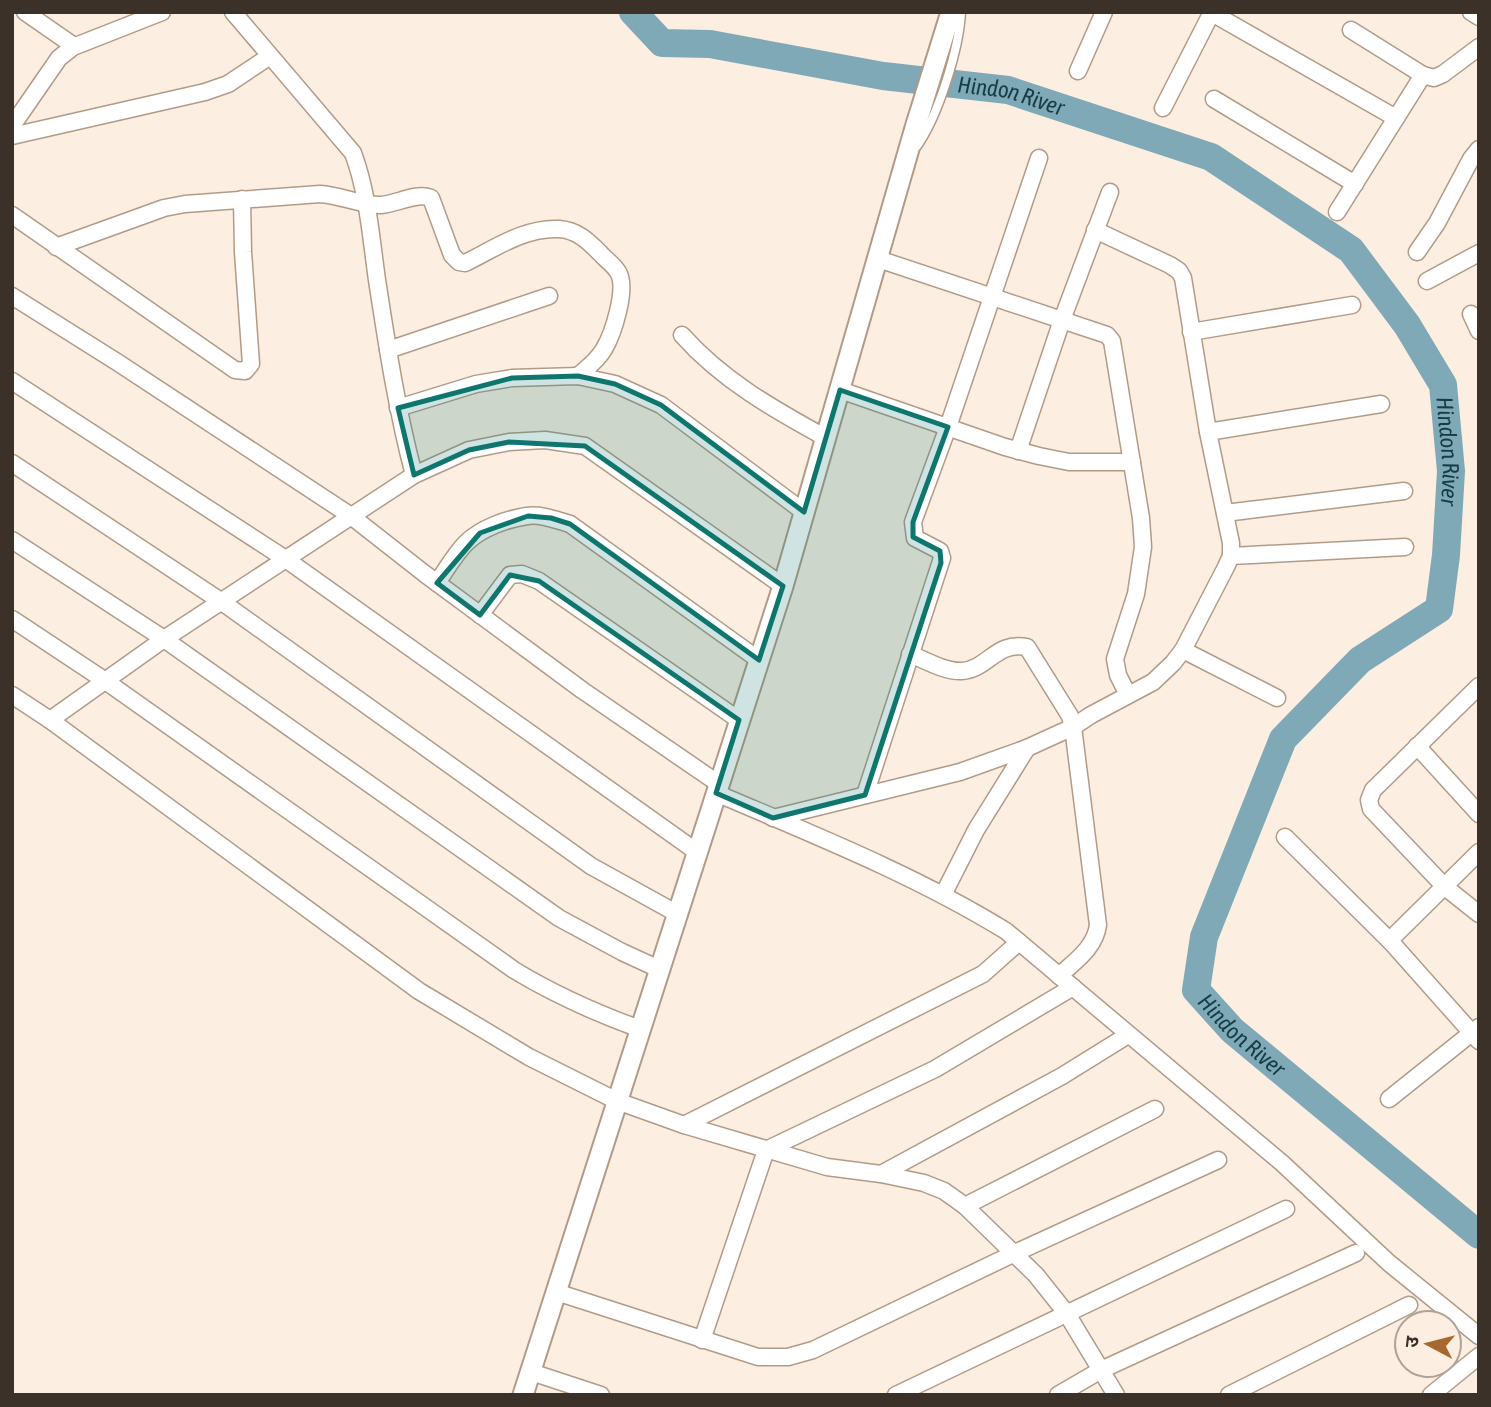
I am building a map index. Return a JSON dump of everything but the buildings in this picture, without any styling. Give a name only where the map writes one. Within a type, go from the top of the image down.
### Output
[{"type":"street","points":[[25,12],[74,46]]},
{"type":"street","points":[[12,126],[59,58],[74,46],[162,12]]},
{"type":"street","points":[[233,12],[353,153],[366,204],[398,408],[414,475]]},
{"type":"street","points":[[1078,71],[1104,12]]},
{"type":"street","points":[[1471,12],[1479,17]]},
{"type":"street","points":[[1163,108],[1207,14],[1396,118]]},
{"type":"street","points":[[523,1395],[783,586],[905,163],[923,126],[953,16]]},
{"type":"street","points":[[1351,30],[1423,75],[1434,78],[1479,47]]},
{"type":"street","points":[[12,136],[205,92],[228,84],[270,56]]},
{"type":"street","points":[[1337,212],[1423,75]]},
{"type":"street","points":[[1214,99],[1354,184]]},
{"type":"street","points":[[1417,252],[1437,223],[1479,149]]},
{"type":"street","points":[[865,795],[942,558],[940,551],[915,538],[914,522],[1039,158]]},
{"type":"street","points":[[1018,451],[1062,320],[1110,192]]},
{"type":"street","points":[[56,247],[164,208],[185,204],[320,194],[340,195],[366,204],[381,205],[420,195],[431,198],[452,255],[458,262],[465,263],[536,231],[559,229],[573,232],[587,240],[619,272],[622,284],[612,331],[604,349],[578,376]]},
{"type":"street","points":[[12,215],[234,370],[245,370],[251,364],[242,199]]},
{"type":"street","points":[[773,818],[960,772],[1027,748],[1073,727],[1153,682],[1183,650],[1231,556],[1226,513],[1208,432],[1183,278],[1179,271],[1095,230]]},
{"type":"street","points":[[1427,281],[1479,253]]},
{"type":"street","points":[[878,259],[1107,335],[1112,341],[1143,547],[1136,594],[1115,659],[1118,675],[1128,695]]},
{"type":"street","points":[[12,296],[351,516],[437,583],[717,789],[773,818],[839,845],[964,905],[1006,931],[1282,1163],[1389,1263],[1479,1336]]},
{"type":"street","points":[[388,351],[549,296]]},
{"type":"street","points":[[1191,332],[1352,305]]},
{"type":"street","points":[[1471,314],[1479,331]]},
{"type":"street","points":[[682,335],[713,367],[742,389],[825,438]]},
{"type":"street","points":[[398,408],[476,384],[512,377],[578,376],[615,384],[661,405],[804,512]]},
{"type":"street","points":[[12,381],[287,560],[697,852]]},
{"type":"street","points":[[839,390],[1018,451],[1069,462],[1132,462]]},
{"type":"street","points":[[1208,432],[1381,404]]},
{"type":"street","points":[[50,720],[164,639],[414,475],[469,450],[509,442],[545,440],[585,446],[783,586]]},
{"type":"street","points":[[12,463],[222,602],[591,866],[677,914]]},
{"type":"street","points":[[1226,513],[1404,491]]},
{"type":"street","points":[[437,583],[467,543],[480,533],[493,526],[528,516],[551,518],[570,524],[759,660]]},
{"type":"street","points":[[12,540],[164,639],[559,918],[611,947],[659,969]]},
{"type":"street","points":[[1231,556],[1405,547]]},
{"type":"street","points":[[480,615],[510,575],[522,573],[539,581],[740,720]]},
{"type":"street","points":[[12,619],[104,680],[514,970],[590,1011],[640,1029]]},
{"type":"street","points":[[910,654],[949,669],[962,671],[973,668],[1006,647],[1027,647],[1070,716],[1098,925],[1092,945],[1059,976]]},
{"type":"street","points":[[1183,650],[1277,698]]},
{"type":"street","points":[[1477,691],[1373,790],[1369,800],[1371,809],[1445,887],[1479,914]]},
{"type":"street","points":[[12,695],[50,720],[419,991],[529,1057],[617,1101],[684,1125],[827,1167],[881,1174],[924,1183],[944,1191],[965,1206],[1036,1275],[1067,1314],[1116,1395]]},
{"type":"street","points":[[1417,746],[1479,814]]},
{"type":"street","points":[[943,895],[976,831],[1027,748]]},
{"type":"street","points":[[1285,837],[1391,942],[1476,1034],[1389,1099]]},
{"type":"street","points":[[1391,942],[1479,852]]},
{"type":"street","points":[[684,1125],[983,974],[1019,942]]},
{"type":"street","points":[[702,1340],[766,1150],[935,1069],[1073,988]]},
{"type":"street","points":[[881,1174],[1062,1076],[1128,1035]]},
{"type":"street","points":[[965,1206],[1155,1109]]},
{"type":"street","points":[[556,1292],[758,1357],[788,1357],[824,1345],[1218,1160]]},
{"type":"street","points":[[896,1395],[1286,1209]]},
{"type":"street","points":[[1058,1395],[1101,1370],[1356,1254]]},
{"type":"street","points":[[1229,1395],[1409,1305]]},
{"type":"street","points":[[1432,1395],[1479,1356]]},
{"type":"street","points":[[531,1372],[601,1395]]},
{"type":"lane","points":[[923,126],[955,47],[953,16]]},
{"type":"highlighted area","points":[[578,376],[615,384],[661,405],[804,512],[840,390],[948,427],[913,522],[913,537],[940,551],[941,563],[865,795],[773,818],[716,793],[739,720],[539,581],[510,575],[480,615],[437,583],[480,533],[528,516],[551,518],[570,524],[759,660],[783,586],[585,446],[509,442],[469,450],[414,475],[398,408],[512,378]]},
{"type":"waterway","name":"Hindon River","points":[[633,12],[662,43],[710,44],[883,76],[1008,90],[1211,157],[1351,250],[1407,325],[1443,385],[1451,471],[1446,555],[1439,609],[1360,660],[1283,739],[1204,937],[1196,990],[1232,1030],[1479,1235]]}]
